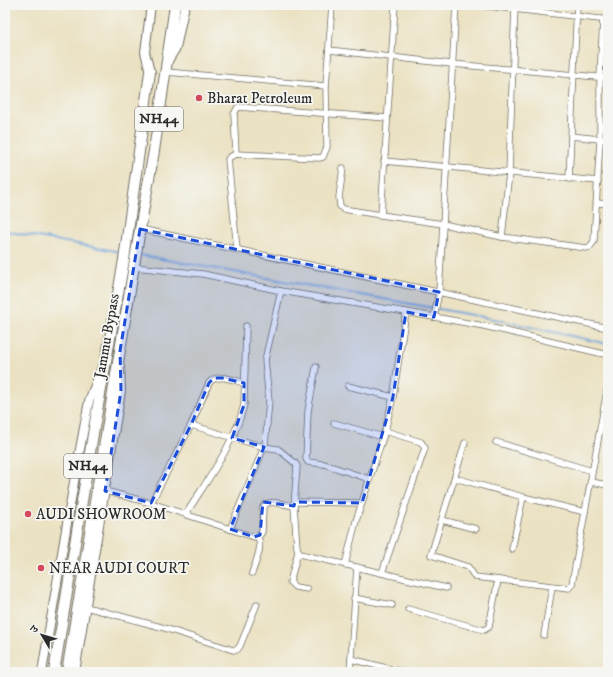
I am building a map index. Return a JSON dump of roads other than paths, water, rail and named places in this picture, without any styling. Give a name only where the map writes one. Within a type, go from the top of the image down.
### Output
[{"type":"highway","name":"Jammu Bypass","points":[[67,672],[154,151],[176,5]]},
{"type":"highway","name":"Jammu Bypass","points":[[54,672],[124,260],[150,72]]},
{"type":"street","points":[[150,72],[145,52],[152,5]]},
{"type":"street","points":[[185,5],[176,48],[166,67],[326,86]]},
{"type":"street","points":[[237,249],[228,162],[230,157],[236,154],[323,157],[326,147],[326,86],[332,5]]},
{"type":"street","points":[[381,215],[395,5]]},
{"type":"street","points":[[434,314],[439,292],[456,5]]},
{"type":"street","points":[[343,168],[339,197],[340,206],[343,209],[443,224],[502,237],[586,248],[590,247],[594,242],[597,203],[600,140],[600,77],[606,20],[515,7],[479,5]]},
{"type":"street","points":[[569,179],[577,5]]},
{"type":"street","points":[[502,237],[509,173],[515,7]]},
{"type":"street","points":[[329,50],[452,64],[608,78]]},
{"type":"street","points":[[236,154],[234,114],[238,107],[387,118]]},
{"type":"street","points":[[571,136],[608,140]]},
{"type":"street","points":[[384,161],[598,181]]},
{"type":"street","points":[[597,203],[608,204]]},
{"type":"street","points":[[140,230],[273,256],[608,328]]},
{"type":"street","points":[[135,264],[203,274],[281,291],[406,312],[434,314],[608,355]]},
{"type":"street","points":[[230,529],[264,447],[268,402],[265,360],[281,291]]},
{"type":"street","points":[[345,565],[369,479],[385,431],[393,397],[406,312]]},
{"type":"street","points":[[186,514],[232,438],[244,405],[246,326]]},
{"type":"street","points":[[42,672],[89,401],[109,347]]},
{"type":"street","points":[[75,672],[106,491],[121,391],[120,351]]},
{"type":"street","points":[[316,367],[308,411],[306,459],[308,462],[324,464],[369,479]]},
{"type":"street","points":[[150,502],[191,425],[211,380],[214,378],[222,378],[244,382]]},
{"type":"street","points":[[465,443],[431,555],[468,567],[475,578],[566,589],[571,587],[592,471],[605,423],[608,385]]},
{"type":"street","points":[[348,386],[393,397]]},
{"type":"street","points":[[334,423],[383,437]]},
{"type":"street","points":[[191,425],[264,447],[278,449],[295,463],[297,466],[295,504],[298,552],[290,582],[295,586],[307,589]]},
{"type":"street","points":[[382,573],[426,448],[421,442],[385,431]]},
{"type":"street","points":[[496,442],[592,471]]},
{"type":"street","points":[[455,478],[585,512]]},
{"type":"street","points":[[591,482],[608,485]]},
{"type":"street","points":[[106,491],[150,502],[254,537],[258,536],[262,532],[263,507],[264,504],[268,502],[295,504],[362,503]]},
{"type":"street","points":[[512,549],[523,497]]},
{"type":"street","points":[[442,520],[476,529]]},
{"type":"street","points":[[252,573],[260,548],[260,539],[258,536]]},
{"type":"street","points":[[298,552],[304,555],[345,565],[446,588]]},
{"type":"street","points":[[350,672],[357,567]]},
{"type":"street","points":[[408,610],[484,630],[489,627],[498,580]]},
{"type":"street","points":[[544,635],[552,587]]},
{"type":"street","points":[[354,598],[392,605]]},
{"type":"street","points":[[86,607],[162,627],[237,650],[258,604]]},
{"type":"street","points":[[351,659],[402,672]]},
{"type":"street","points":[[607,672],[608,665]]},
{"type":"waterway","points":[[5,231],[121,252]]},
{"type":"waterway","points":[[140,255],[494,319],[608,344]]},
{"type":"place","name":"Bharat Petroleum","points":[[199,98]]},
{"type":"place","name":"AUDI SHOWROOM","points":[[28,514]]},
{"type":"place","name":"NEAR AUDI COURT","points":[[41,568]]}]
